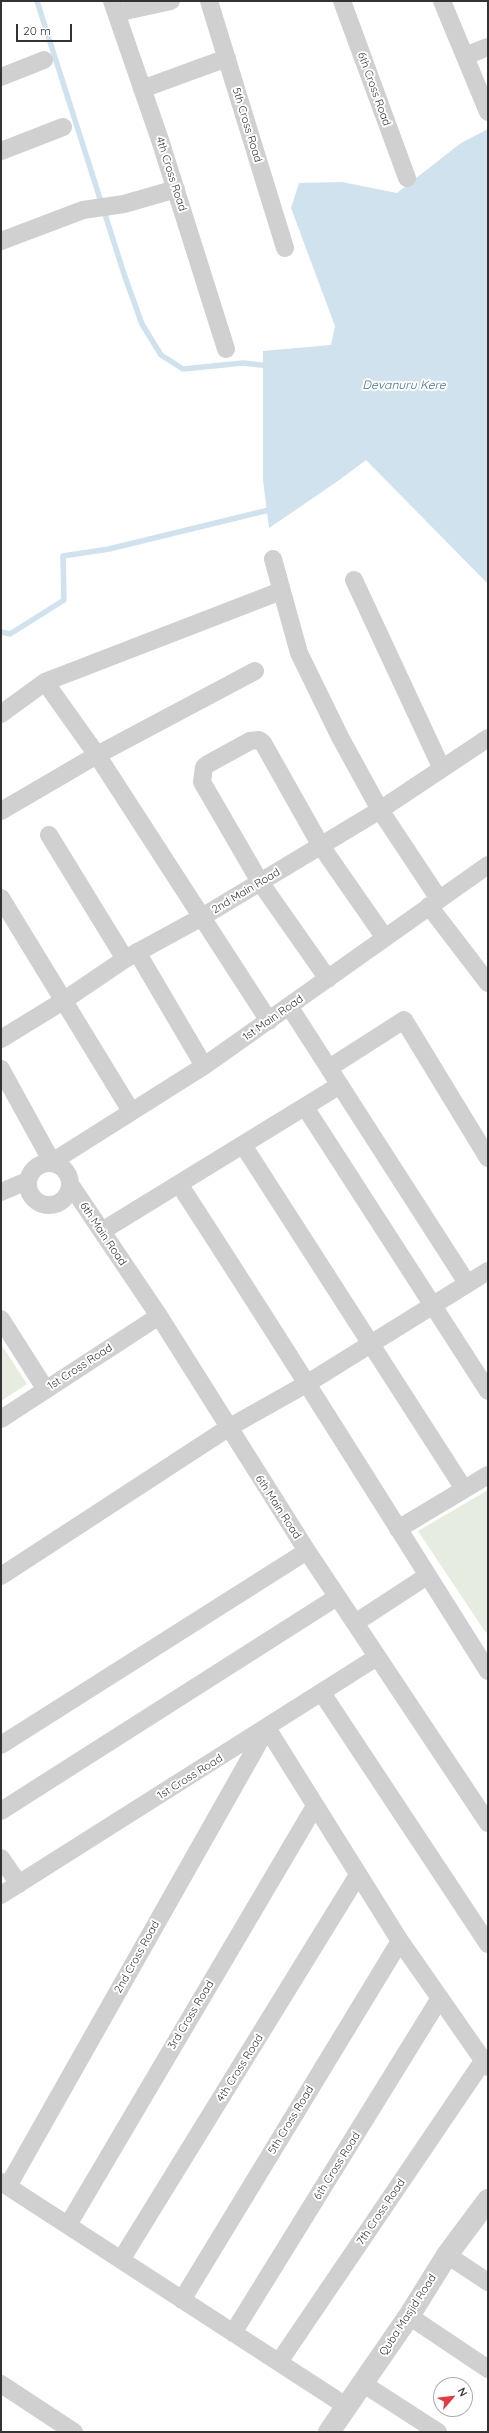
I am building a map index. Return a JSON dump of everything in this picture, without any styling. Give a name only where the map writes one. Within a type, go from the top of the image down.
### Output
[{"type":"street","points":[[114,7],[171,1]]},
{"type":"street","name":"5th Cross Road","points":[[209,1],[285,248]]},
{"type":"street","name":"6th Cross Road","points":[[342,1],[407,178]]},
{"type":"street","points":[[442,1],[488,112]]},
{"type":"street","name":"4th Cross Road","points":[[114,7],[176,189],[226,349]]},
{"type":"street","points":[[465,56],[488,48]]},
{"type":"street","points":[[142,89],[227,58]]},
{"type":"street","points":[[1,77],[44,60]]},
{"type":"street","points":[[1,151],[63,127]]},
{"type":"street","points":[[1,240],[83,210],[124,204],[176,189]]},
{"type":"street","points":[[273,559],[299,653],[340,737],[434,903],[488,983]]},
{"type":"street","points":[[354,580],[442,769]]},
{"type":"street","points":[[1,714],[44,682],[281,591]]},
{"type":"street","points":[[1,811],[97,755],[255,671]]},
{"type":"street","points":[[44,682],[97,755],[269,1021]]},
{"type":"street","name":"2nd Main Road","points":[[1,1039],[63,1001],[131,955],[202,917],[380,810],[488,738]]},
{"type":"street","points":[[328,979],[260,882],[202,782],[204,767],[208,764],[250,741],[259,740],[321,846],[385,938]]},
{"type":"street","points":[[49,836],[131,955],[204,1066]]},
{"type":"street","name":"1st Main Road","points":[[52,1162],[204,1066],[488,865]]},
{"type":"street","points":[[1,898],[131,1111]]},
{"type":"street","points":[[289,1006],[467,1283]]},
{"type":"street","points":[[329,1068],[404,1020],[488,1158]]},
{"type":"street","points":[[1,1069],[52,1162],[67,1170],[72,1187],[63,1202],[46,1206],[32,1198],[27,1181]]},
{"type":"street","points":[[102,1231],[340,1084]]},
{"type":"street","points":[[305,1107],[488,1391]]},
{"type":"street","points":[[243,1145],[464,1489]]},
{"type":"street","points":[[1,1192],[27,1181],[35,1166],[52,1162]]},
{"type":"street","points":[[180,1184],[308,1383],[427,1576],[486,1663]]},
{"type":"street","name":"6th Main Road","points":[[72,1187],[159,1316],[228,1428],[337,1597],[486,1816]]},
{"type":"street","points":[[1,1576],[228,1428],[308,1383],[432,1304],[488,1271]]},
{"type":"street","name":"1st Cross Road","points":[[1,1419],[159,1316]]},
{"type":"street","points":[[1,1319],[46,1390]]},
{"type":"street","points":[[398,1529],[488,1475]]},
{"type":"street","points":[[1,1745],[307,1551]]},
{"type":"street","points":[[355,1623],[427,1576]]},
{"type":"street","points":[[1,1811],[337,1597]]},
{"type":"street","name":"1st Cross Road","points":[[1,1895],[377,1657]]},
{"type":"street","points":[[322,1692],[488,1944]]},
{"type":"street","points":[[267,1728],[400,1941],[486,2064]]},
{"type":"street","name":"2nd Cross Road","points":[[4,2184],[267,1728]]},
{"type":"street","name":"3rd Cross Road","points":[[68,2225],[315,1806]]},
{"type":"street","points":[[1,1858],[19,1884]]},
{"type":"street","name":"4th Cross Road","points":[[121,2260],[358,1875]]},
{"type":"street","name":"5th Cross Road","points":[[182,2300],[400,1941]]},
{"type":"street","name":"6th Cross Road","points":[[233,2333],[440,1998]]},
{"type":"street","name":"7th Cross Road","points":[[278,2362],[486,2064]]},
{"type":"street","points":[[4,2184],[346,2406]]},
{"type":"street","name":"Quba Masjid Road","points":[[329,2432],[409,2316],[447,2255],[488,2200]]},
{"type":"street","points":[[447,2255],[488,2282]]},
{"type":"street","points":[[409,2316],[488,2369]]},
{"type":"street","points":[[362,2383],[438,2432]]},
{"type":"street","points":[[1,2384],[74,2432]]},
{"type":"shaded area","points":[[1,1344],[27,1384],[1,1401]]},
{"type":"shaded area","points":[[488,1490],[488,1631],[486,1633],[418,1531]]},
{"type":"water","name":"Devanuru Kere","points":[[488,129],[488,584],[366,460],[269,528],[263,480],[263,351],[331,345],[335,326],[291,208],[299,183],[342,182],[397,193],[461,143]]},
{"type":"waterway","points":[[37,1],[125,277],[142,324],[161,355],[183,369],[243,363],[270,366]]},
{"type":"waterway","points":[[1,632],[10,634],[64,600],[63,556],[109,549],[273,509]]}]
